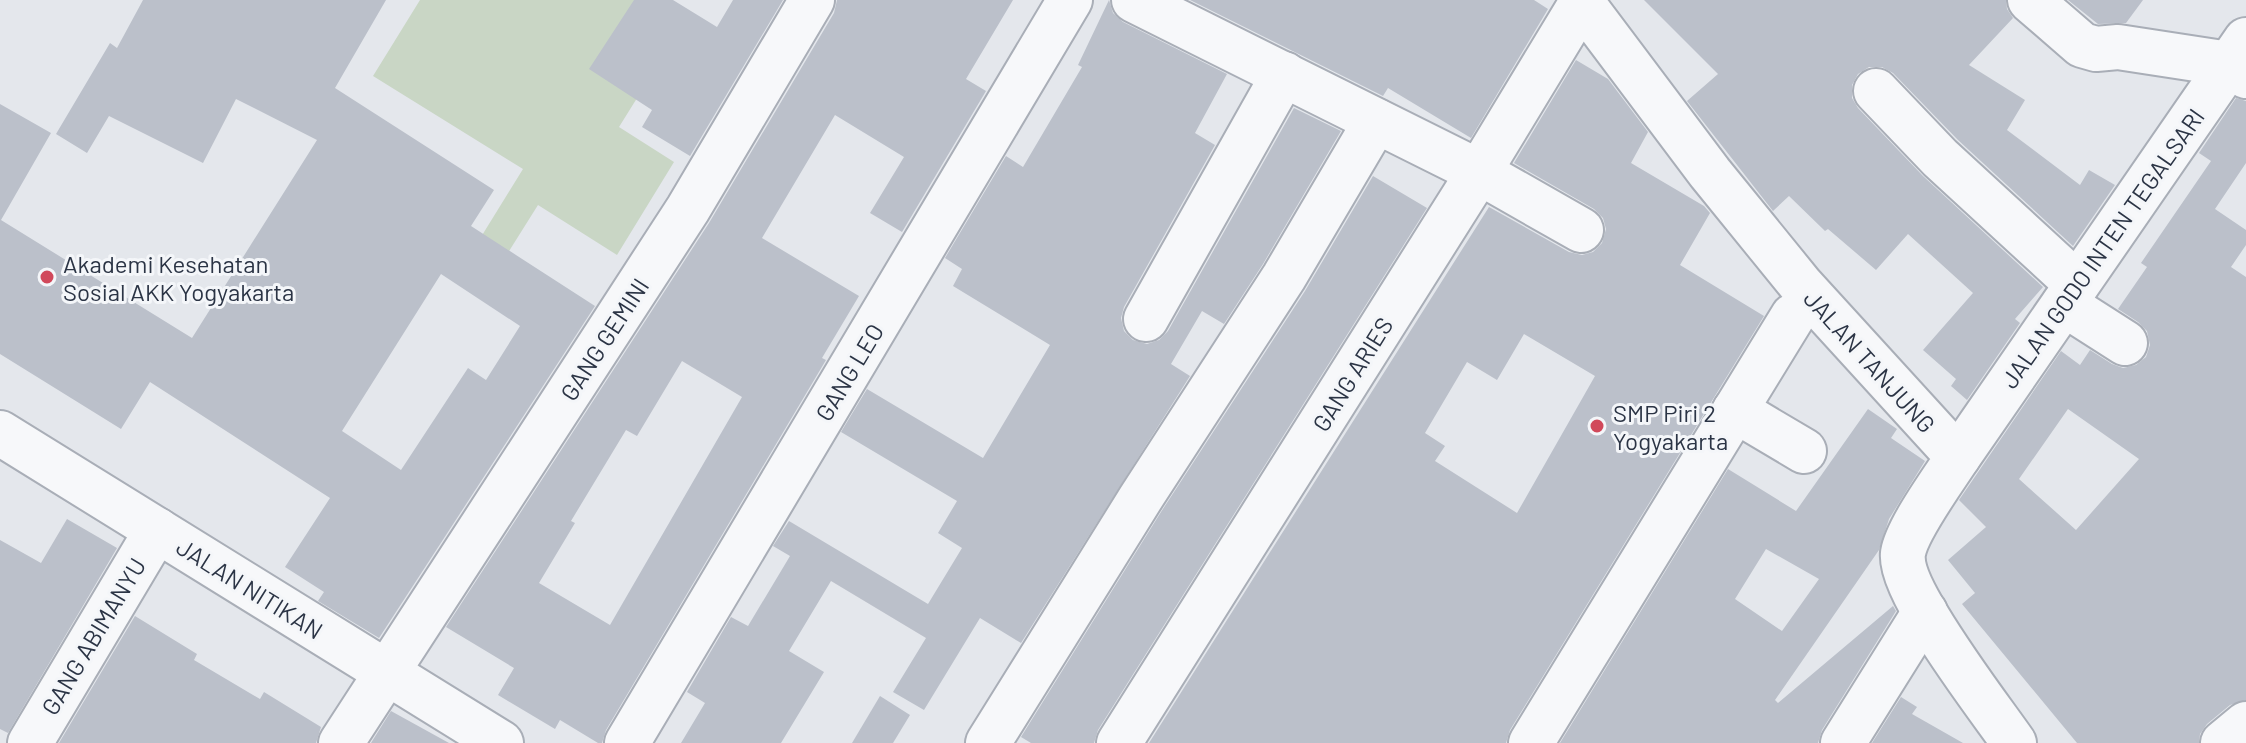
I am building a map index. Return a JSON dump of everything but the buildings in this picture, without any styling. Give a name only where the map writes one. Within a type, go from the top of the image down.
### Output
[{"type":"street","name":"GANG GEMINI","points":[[341,743],[688,209],[812,0]]},
{"type":"street","name":"GANG LEO","points":[[627,743],[1070,0]]},
{"type":"street","points":[[1134,0],[1479,172],[1581,230]]},
{"type":"street","points":[[2030,0],[2082,45],[2096,49],[2118,47],[2240,60]]},
{"type":"street","name":"GANG ARIES","points":[[1119,743],[1479,172],[1581,1]]},
{"type":"street","name":"JALAN TANJUNG","points":[[1581,1],[1710,173],[1801,285],[1958,457]]},
{"type":"street","name":"JALAN GODO INTEN TEGALSARI","points":[[1958,457],[2070,294],[2240,60]]},
{"type":"street","points":[[1146,319],[1284,74]]},
{"type":"street","points":[[1876,91],[2070,294],[2125,343]]},
{"type":"street","points":[[988,743],[1140,499],[1275,291],[1376,121]]},
{"type":"street","points":[[1531,743],[1793,316]]},
{"type":"street","points":[[1735,410],[1804,451]]},
{"type":"street","name":"JALAN NITIKAN","points":[[0,433],[501,743]]},
{"type":"street","points":[[1958,457],[1915,526],[1903,554],[1911,588],[1925,612],[2014,743]]},
{"type":"street","name":"GANG ABIMANYU","points":[[30,743],[157,530]]},
{"type":"street","points":[[1843,743],[1925,612]]},
{"type":"street","points":[[2223,743],[2246,724]]},
{"type":"green space","points":[[420,0],[651,0],[682,26],[619,127],[674,162],[617,255],[538,205],[494,275],[468,258],[523,169],[373,76]]},
{"type":"place","name":"Akademi Kesehatan Sosial AKK Yogyakarta","points":[[47,277]]},
{"type":"place","name":"SMP Piri 2 Yogyakarta","points":[[1597,426]]}]
